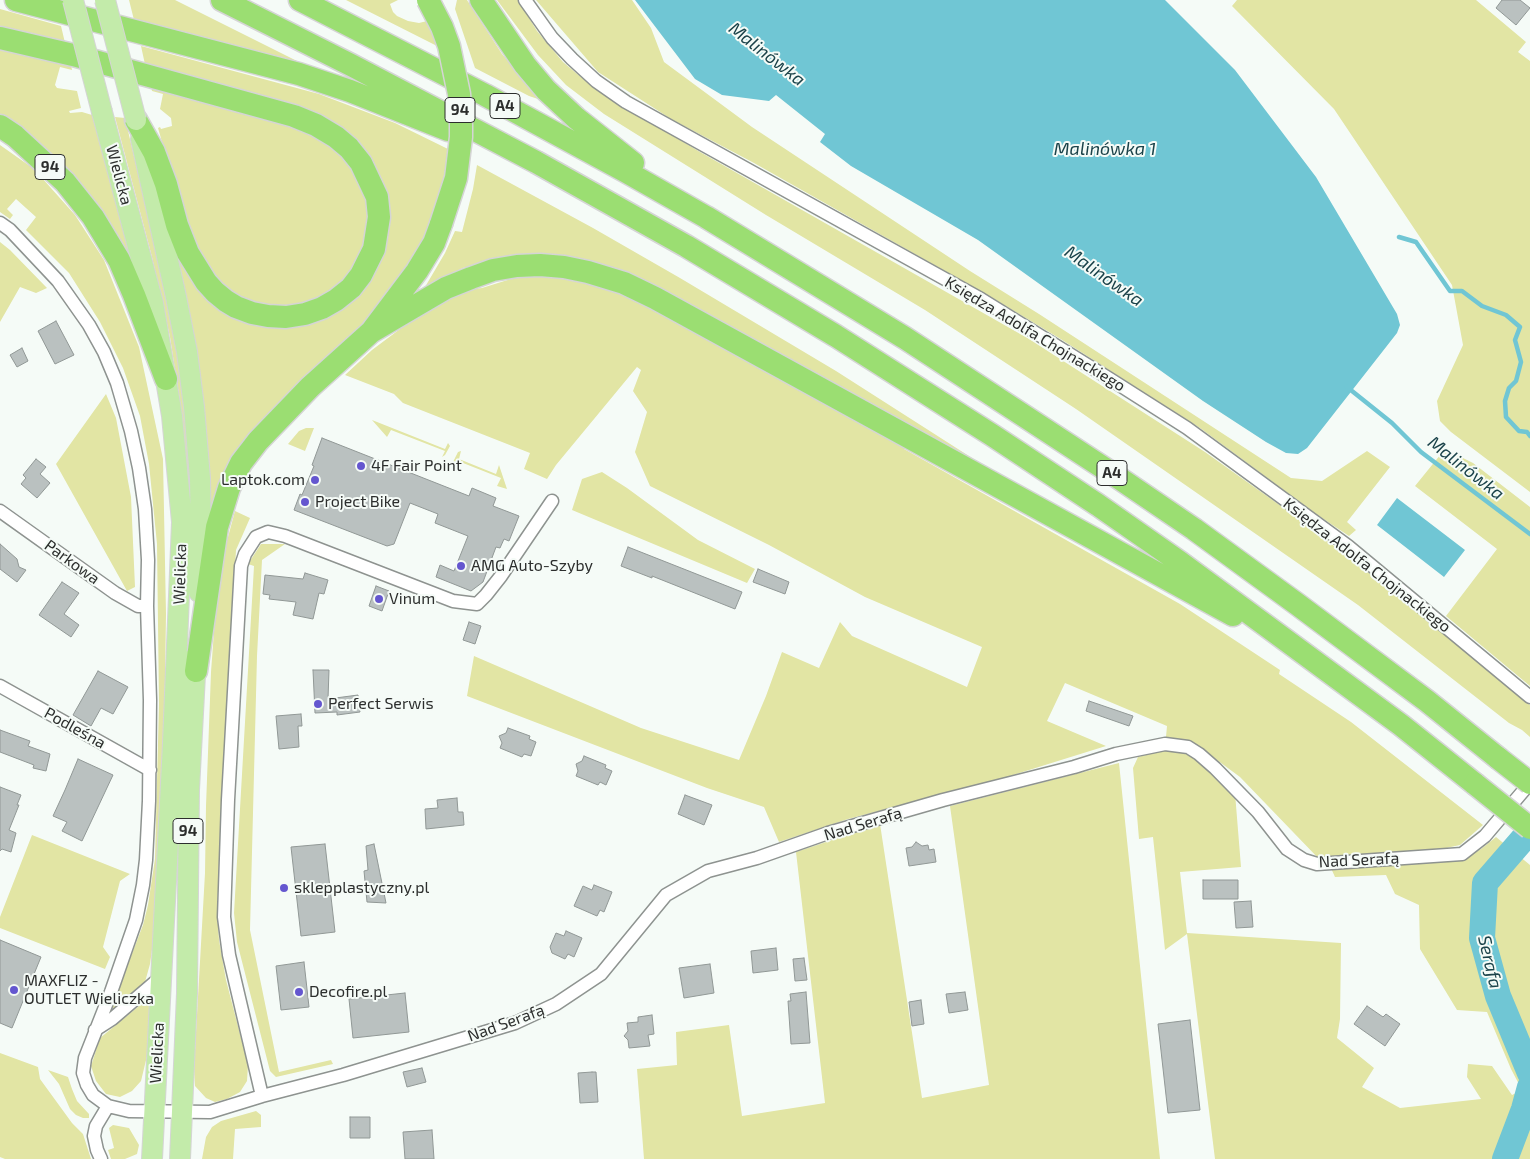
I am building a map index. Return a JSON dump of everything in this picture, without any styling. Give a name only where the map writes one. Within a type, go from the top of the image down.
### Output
[{"type":"highway","points":[[16,0],[299,74],[350,91],[487,146],[536,162]]},
{"type":"highway","name":"A4","points":[[222,0],[536,162],[686,246],[836,336],[992,435],[1113,516],[1306,654],[1401,725],[1530,828]]},
{"type":"highway","name":"A4","points":[[300,0],[485,95],[625,171],[906,338],[1194,529],[1427,701],[1530,783]]},
{"type":"highway","name":"94","points":[[371,332],[417,271],[434,243],[456,178],[461,137],[459,94],[449,46],[442,27],[428,0]]},
{"type":"highway","points":[[481,0],[525,65],[546,90],[582,123],[706,218]]},
{"type":"highway","points":[[0,38],[73,55],[294,116],[316,125],[336,137],[349,148],[361,163],[377,197],[379,217],[376,240],[374,249],[361,275],[351,288],[336,300],[322,308],[305,314],[286,317],[268,316],[252,313],[226,301],[206,282],[188,253],[154,152],[136,120]]},
{"type":"highway","name":"94","points":[[0,126],[15,136],[65,182],[93,217],[119,260],[166,378]]},
{"type":"highway","points":[[196,670],[217,527],[229,488],[241,463],[258,441],[310,387],[371,332],[446,288],[493,270],[540,265],[588,272],[624,283],[655,298],[1161,577],[1306,654]]},
{"type":"main road","name":"Wielicka","points":[[73,0],[153,303],[175,444],[182,522],[152,1159]]},
{"type":"main road","name":"Wielicka","points":[[105,0],[136,120],[176,296],[187,352],[200,478],[201,547],[189,790],[187,993],[180,1159]]},
{"type":"street","name":"Księdza Adolfa Chojnackiego","points":[[525,0],[552,38],[572,59],[596,81],[626,102],[981,299],[1110,378],[1186,428],[1348,546],[1530,697]]},
{"type":"street","points":[[0,222],[10,230],[58,281],[89,324],[104,352],[117,383],[131,431],[145,509],[148,560],[147,606],[150,700],[150,770],[146,860],[136,920],[85,1058],[83,1073],[87,1084],[93,1095],[108,1106],[96,1126],[94,1136],[101,1159]]},
{"type":"street","points":[[262,1096],[229,956],[224,917],[228,791],[244,554],[256,536],[268,532],[285,536],[453,602],[477,604],[501,576],[552,501]]},
{"type":"street","name":"Parkowa","points":[[0,511],[115,593],[138,606],[147,606]]},
{"type":"street","name":"Podleśna","points":[[0,686],[150,770]]},
{"type":"street","name":"Nad Serafą","points":[[108,1106],[129,1111],[210,1112],[515,1023],[556,1004],[601,974],[666,895],[708,871],[757,858],[828,834],[944,800],[1074,768],[1116,754],[1166,744],[1188,747],[1215,768],[1252,806],[1286,849],[1304,860],[1317,864],[1462,854],[1485,836],[1530,783]]},
{"type":"street","points":[[95,1030],[112,1019],[161,977]]},
{"type":"green space","points":[[129,0],[175,0],[317,71],[135,24]]},
{"type":"green space","points":[[346,0],[398,0],[390,4],[393,12],[408,21],[419,23],[427,21],[437,46]]},
{"type":"green space","points":[[457,0],[467,0],[502,54],[541,100],[529,96],[475,68],[455,9]]},
{"type":"green space","points":[[497,0],[518,0],[537,31],[563,62],[595,89],[700,152],[1029,339],[1205,452],[1302,521],[1398,596],[1530,705],[1530,737],[1509,723],[1358,605],[1076,409],[925,310],[766,215],[604,114],[566,85],[538,55]]},
{"type":"green space","points":[[536,0],[632,0],[651,28],[664,62],[752,127],[970,271],[1291,478],[1322,481],[1367,451],[1390,467],[1347,522],[1356,530],[1349,536],[1316,514],[1200,428],[1059,338],[991,297],[754,163],[671,119],[598,72]]},
{"type":"green space","points":[[1237,0],[1476,0],[1526,42],[1518,52],[1530,61],[1530,492],[1451,432],[1440,421],[1437,401],[1463,345],[1452,285],[1334,109],[1232,6]]},
{"type":"green space","points":[[0,9],[61,26],[66,47],[0,29]]},
{"type":"green space","points":[[0,46],[71,65],[72,70],[60,67],[55,85],[57,88],[77,91],[81,108],[69,111],[70,113],[82,112],[92,115],[135,270],[0,115]]},
{"type":"green space","points":[[141,46],[319,94],[395,123],[448,149],[441,192],[415,262],[212,511],[209,512],[179,259],[282,326],[381,254],[357,146],[146,69]]},
{"type":"green space","points":[[151,86],[303,129],[332,146],[352,167],[365,191],[369,224],[360,260],[334,290],[299,307],[263,307],[227,291],[193,249],[158,128],[172,126],[171,118],[160,109],[163,94],[152,91]]},
{"type":"green space","points":[[115,117],[125,118],[158,258],[176,345],[190,456],[191,561],[181,408],[170,337],[152,257]]},
{"type":"green space","points":[[0,145],[34,169],[75,215],[104,260],[139,347],[163,459],[166,614],[162,878],[150,964],[145,982],[116,1008],[111,1008],[143,925],[155,859],[159,704],[157,544],[149,464],[140,416],[123,368],[100,322],[69,273],[26,230],[36,217],[16,199],[7,209],[13,215],[10,219],[0,212]]},
{"type":"green space","points":[[477,165],[680,278],[836,371],[983,465],[617,270],[561,255],[532,254],[463,268],[425,287],[445,253],[455,231],[462,232]]},
{"type":"green space","points":[[0,242],[47,288],[36,293],[20,287],[0,322]]},
{"type":"green space","points":[[545,275],[574,277],[640,300],[904,444],[904,449],[1180,604],[1280,670],[1279,674],[1351,722],[1483,825],[1460,845],[1437,850],[1354,855],[1320,860],[1240,777],[1194,743],[1166,737],[1167,726],[1065,683],[1047,721],[1106,746],[997,780],[848,819],[779,842],[764,807],[707,788],[467,696],[474,656],[641,728],[739,760],[782,652],[819,668],[840,622],[852,636],[967,687],[982,647],[865,597],[769,545],[650,486],[635,452],[647,412],[633,391],[641,370],[637,367],[556,465],[547,479],[524,469],[530,453],[403,403],[394,394],[345,375],[372,350],[416,317],[458,291],[482,288],[514,278]]},
{"type":"green space","points":[[106,394],[116,418],[131,497],[135,587],[127,591],[56,464]]},
{"type":"green space","points":[[372,420],[445,449],[448,443],[450,446],[442,457],[445,451],[391,430],[387,437]]},
{"type":"green space","points":[[306,428],[314,428],[305,451],[288,444],[299,431]]},
{"type":"green space","points":[[1445,449],[1473,463],[1530,507],[1530,686],[1446,616],[1497,549],[1415,486]]},
{"type":"green space","points":[[461,451],[459,459],[496,474],[499,465],[507,489],[497,486],[501,478],[458,461],[455,469],[452,464],[458,452]]},
{"type":"green space","points":[[602,472],[698,540],[755,569],[747,583],[572,510],[582,479]]},
{"type":"green space","points":[[235,511],[250,518],[236,550],[217,911],[219,940],[226,980],[248,1065],[247,1081],[240,1092],[227,1099],[215,1102],[206,1098],[195,1086],[194,1068],[205,873],[211,672],[217,591],[224,552]]},
{"type":"green space","points":[[261,544],[285,544],[262,560],[257,656],[250,930],[279,1072],[331,1060],[333,1064],[276,1077],[270,1071],[237,942],[234,913],[254,566],[248,564]]},
{"type":"green space","points":[[1166,750],[1187,750],[1235,793],[1241,867],[1180,872],[1187,933],[1341,943],[1340,1019],[1337,1038],[1374,1068],[1362,1087],[1400,1108],[1481,1099],[1467,1077],[1468,1064],[1492,1066],[1512,1095],[1522,1090],[1487,1012],[1457,1010],[1420,949],[1419,905],[1395,894],[1386,875],[1335,877],[1330,866],[1465,858],[1481,849],[1496,837],[1530,865],[1530,1159],[1215,1159],[1187,934],[1165,950],[1153,837],[1139,839],[1133,768],[1138,757]]},
{"type":"green space","points":[[1119,763],[1160,1159],[644,1159],[637,1069],[677,1065],[676,1032],[729,1025],[742,1116],[825,1103],[796,852],[880,824],[922,1098],[989,1085],[950,806]]},
{"type":"green space","points":[[32,835],[130,874],[120,881],[103,947],[110,957],[105,969],[0,928],[0,917]]},
{"type":"green space","points":[[150,997],[147,1056],[141,1081],[132,1091],[120,1097],[106,1094],[96,1081],[91,1066],[100,1038]]},
{"type":"green space","points":[[0,1053],[38,1067],[40,1079],[72,1123],[83,1134],[91,1159],[5,1159],[0,1157]]},
{"type":"green space","points":[[48,1070],[68,1077],[77,1101],[89,1114],[89,1118],[76,1115],[70,1109],[59,1084]]},
{"type":"green space","points":[[256,1111],[261,1115],[261,1127],[235,1129],[233,1159],[202,1159],[206,1137],[212,1127],[221,1121]]},
{"type":"green space","points":[[113,1125],[129,1128],[139,1145],[137,1154],[125,1159],[111,1159],[108,1150],[114,1148],[109,1128]]},
{"type":"water","name":"Malinówka 1","points":[[635,0],[1165,0],[1235,70],[1316,177],[1397,314],[1400,325],[1397,333],[1307,448],[1298,454],[1286,453],[1203,401],[978,240],[851,166],[820,142],[825,134],[776,95],[769,101],[722,95],[695,79]]},
{"type":"water","points":[[1397,498],[1465,550],[1444,577],[1377,525]]},
{"type":"building","points":[[1502,0],[1520,0],[1530,8],[1516,25],[1496,8]]},
{"type":"building","points":[[56,321],[74,355],[55,364],[38,331]]},
{"type":"building","points":[[22,348],[28,361],[17,367],[10,355]]},
{"type":"building","points":[[322,438],[469,496],[472,488],[496,498],[493,506],[519,516],[509,541],[504,539],[500,548],[496,547],[483,582],[471,591],[436,577],[440,565],[454,571],[468,536],[435,523],[438,514],[410,503],[394,544],[387,546],[294,510],[314,466],[312,465]]},
{"type":"building","points":[[36,459],[46,467],[40,474],[50,483],[37,498],[21,484],[26,478],[23,475]]},
{"type":"building","points":[[0,544],[17,559],[19,567],[26,570],[17,582],[0,569]]},
{"type":"building","points":[[628,547],[742,592],[735,609],[652,576],[652,578],[621,566]]},
{"type":"building","points":[[758,569],[789,582],[785,594],[753,582]]},
{"type":"building","points":[[305,573],[328,580],[324,594],[319,593],[313,619],[293,615],[296,602],[269,599],[270,595],[263,594],[265,575],[303,579]]},
{"type":"building","points":[[62,582],[79,593],[64,614],[79,625],[71,637],[39,615]]},
{"type":"building","name":"Vinum","points":[[376,586],[389,591],[382,611],[369,606]]},
{"type":"building","points":[[469,622],[481,626],[475,644],[463,640]]},
{"type":"building","points":[[313,670],[329,670],[328,699],[358,695],[360,712],[337,715],[337,712],[315,713]]},
{"type":"building","points":[[98,671],[128,687],[113,714],[101,708],[91,726],[73,715]]},
{"type":"building","points":[[1089,701],[1133,716],[1129,726],[1086,711]]},
{"type":"building","points":[[301,714],[302,726],[298,726],[299,747],[279,749],[276,716]]},
{"type":"building","points":[[508,728],[530,736],[529,739],[536,742],[531,756],[524,754],[522,757],[500,748],[502,743],[499,736],[506,733]]},
{"type":"building","points":[[0,730],[30,741],[28,746],[50,754],[46,771],[33,768],[34,765],[0,752]]},
{"type":"building","points":[[584,756],[606,765],[605,768],[612,771],[606,785],[600,782],[598,785],[576,776],[578,771],[576,764],[582,761]]},
{"type":"building","points":[[78,759],[113,775],[82,841],[62,831],[67,822],[53,816]]},
{"type":"building","points":[[0,787],[21,795],[9,830],[16,833],[11,852],[2,849],[0,851]]},
{"type":"building","points":[[685,795],[712,805],[704,825],[678,814]]},
{"type":"building","points":[[457,798],[458,812],[463,812],[464,825],[426,829],[425,809],[438,808],[437,800]]},
{"type":"building","points":[[916,842],[922,846],[928,845],[929,850],[934,849],[936,862],[909,866],[906,848],[912,847]]},
{"type":"building","points":[[325,844],[335,932],[301,936],[291,847]]},
{"type":"building","points":[[374,844],[386,903],[367,902],[364,871],[368,870],[366,846]]},
{"type":"building","points":[[1203,880],[1238,880],[1238,899],[1203,899]]},
{"type":"building","points":[[594,885],[612,892],[604,912],[600,910],[597,916],[574,906],[583,886],[592,890]]},
{"type":"building","points":[[1251,901],[1253,927],[1236,928],[1234,902]]},
{"type":"building","points":[[566,931],[582,938],[574,957],[568,954],[565,959],[552,953],[550,947],[556,933],[564,936]]},
{"type":"building","name":"MAXFLIZ - OUTLET Wieliczka","points":[[0,940],[41,957],[12,1028],[0,1023]]},
{"type":"building","points":[[776,948],[778,970],[753,973],[751,951]]},
{"type":"building","points":[[804,958],[807,980],[795,981],[793,959]]},
{"type":"building","points":[[304,962],[309,1007],[281,1010],[276,966]]},
{"type":"building","points":[[710,964],[714,993],[684,998],[679,968]]},
{"type":"building","points":[[806,992],[810,1043],[791,1044],[788,1001],[791,1001],[790,994]]},
{"type":"building","points":[[965,992],[968,1010],[949,1013],[946,994]]},
{"type":"building","points":[[405,993],[409,1032],[353,1038],[349,999]]},
{"type":"building","points":[[921,1000],[924,1024],[912,1026],[909,1002]]},
{"type":"building","points":[[1367,1006],[1383,1017],[1386,1014],[1400,1024],[1385,1046],[1354,1024]]},
{"type":"building","points":[[652,1015],[654,1034],[648,1035],[650,1046],[629,1048],[628,1040],[624,1036],[628,1031],[627,1023],[638,1022],[638,1017]]},
{"type":"building","points":[[1190,1020],[1200,1110],[1168,1113],[1158,1024]]},
{"type":"building","points":[[422,1068],[426,1082],[407,1087],[403,1072]]},
{"type":"building","points":[[596,1072],[598,1102],[580,1103],[578,1073]]},
{"type":"building","points":[[350,1117],[370,1117],[370,1138],[350,1138]]},
{"type":"building","points":[[432,1130],[434,1159],[405,1159],[403,1132]]},
{"type":"waterway","points":[[1399,237],[1416,242],[1450,291],[1462,291],[1482,306],[1506,315],[1520,327],[1515,340],[1521,362],[1516,381],[1509,388],[1505,401],[1506,417],[1519,431],[1527,432],[1530,436]]},
{"type":"waterway","name":"Malinówka","points":[[1347,387],[1392,423],[1421,452],[1530,534]]},
{"type":"waterway","name":"Serafa","points":[[1530,831],[1485,883],[1482,938],[1498,996],[1530,1073]]},
{"type":"waterway","name":"Serafa","points":[[1505,1159],[1524,1109],[1530,1087]]},
{"type":"place","name":"4F Fair Point","points":[[361,466]]},
{"type":"place","name":"Laptok.com","points":[[315,480]]},
{"type":"place","name":"Project Bike","points":[[305,502]]},
{"type":"place","name":"AMG Auto-Szyby","points":[[461,566]]},
{"type":"place","name":"Vinum","points":[[379,599]]},
{"type":"place","name":"Perfect Serwis","points":[[318,704]]},
{"type":"place","name":"sklepplastyczny.pl","points":[[284,888]]},
{"type":"place","name":"MAXFLIZ - OUTLET Wieliczka","points":[[14,990]]},
{"type":"place","name":"Decofire.pl","points":[[299,992]]}]
